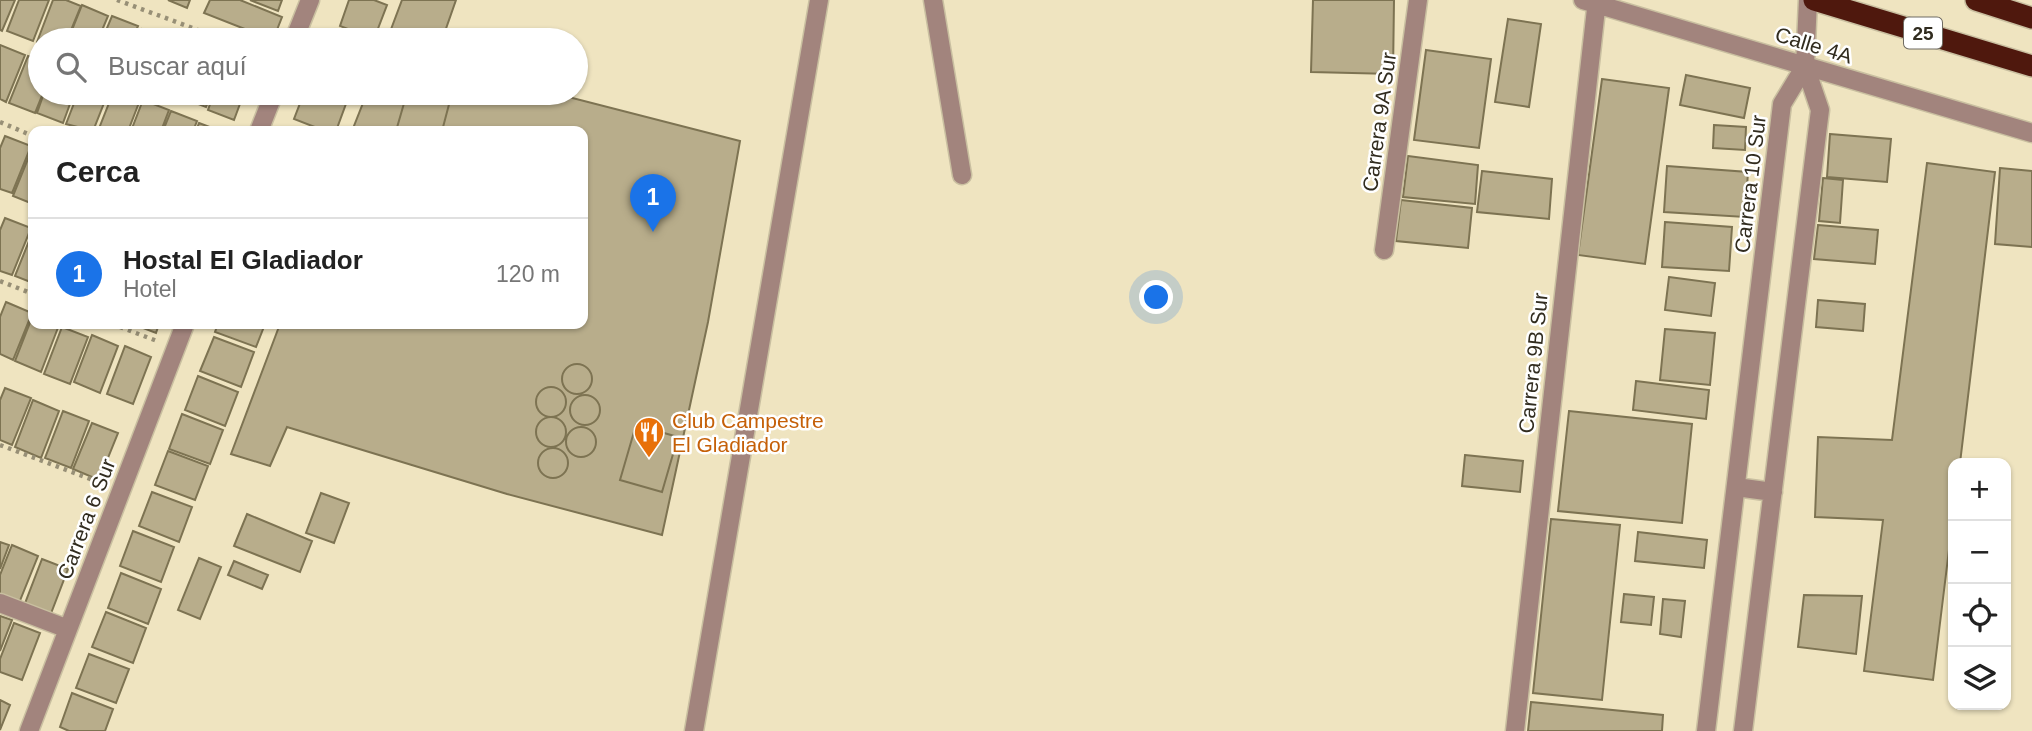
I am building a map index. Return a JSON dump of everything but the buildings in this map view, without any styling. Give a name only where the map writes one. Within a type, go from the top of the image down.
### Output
[{"type":"highway","name":"25","points":[[1814,0],[2032,66]]},
{"type":"highway","points":[[1976,0],[2032,18]]},
{"type":"street","points":[[299,28],[310,0]]},
{"type":"street","points":[[694,731],[819,0]]},
{"type":"street","points":[[933,0],[962,175]]},
{"type":"street","name":"Carrera 9A Sur","points":[[1384,250],[1418,0]]},
{"type":"street","points":[[1743,731],[1820,110],[1805,66],[1808,0]]},
{"type":"street","name":"Calle 4A","points":[[1592,1],[2032,133]]},
{"type":"street","name":"Carrera 9B Sur","points":[[1515,731],[1592,1]]},
{"type":"street","name":"Carrera 10 Sur","points":[[1706,731],[1782,104],[1805,66]]},
{"type":"street","points":[[261,126],[269,105]]},
{"type":"street","name":"Carrera 6 Sur","points":[[29,731],[183,329]]},
{"type":"street","points":[[1736,487],[1773,492]]},
{"type":"street","points":[[0,603],[68,629]]},
{"type":"path","points":[[117,0],[193,28]]},
{"type":"path","points":[[0,122],[28,134]]},
{"type":"path","points":[[0,281],[28,292]]},
{"type":"path","points":[[125,329],[176,348]]},
{"type":"path","points":[[0,445],[121,491]]},
{"type":"place","name":"Hostal El Gladiador","points":[[653,232]]},
{"type":"place","name":"Club Campestre El Gladiador","points":[[649,459]]}]
